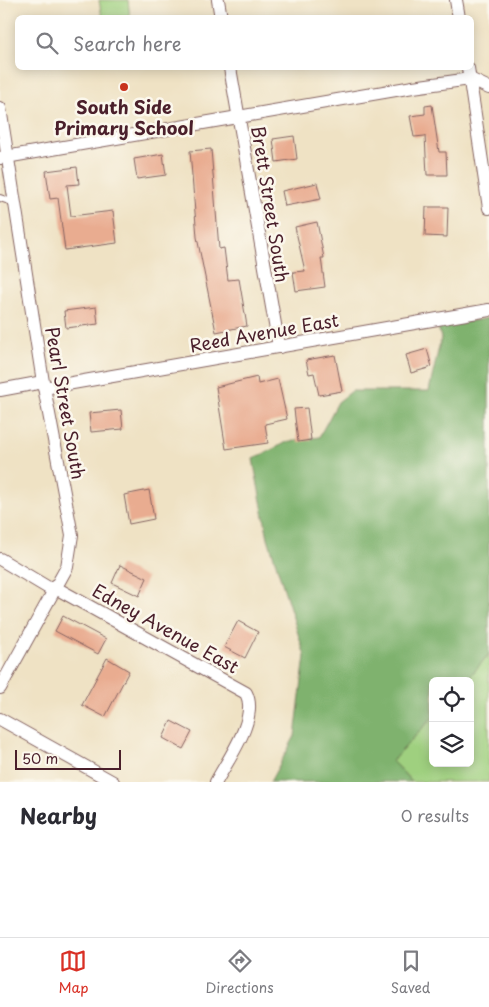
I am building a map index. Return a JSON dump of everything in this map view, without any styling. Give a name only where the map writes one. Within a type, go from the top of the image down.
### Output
[{"type":"street","points":[[218,0],[220,15]]},
{"type":"street","points":[[456,0],[458,15]]},
{"type":"street","name":"Brett Street South","points":[[230,70],[248,180],[279,347]]},
{"type":"street","points":[[469,73],[489,208]]},
{"type":"street","points":[[4,157],[239,118],[469,73],[489,88]]},
{"type":"street","name":"Pearl Street South","points":[[0,108],[4,157],[15,203],[44,385],[72,535],[66,567],[0,688]]},
{"type":"street","name":"Reed Avenue East","points":[[0,390],[44,385],[279,347],[489,310]]},
{"type":"street","name":"Edney Avenue East","points":[[0,559],[242,690],[250,700],[251,708],[248,722],[216,782]]},
{"type":"street","points":[[0,720],[113,782]]},
{"type":"lane","points":[[0,198],[15,203]]},
{"type":"green space","points":[[99,0],[128,0],[130,15],[102,15]]},
{"type":"green space","points":[[489,318],[489,654],[469,677],[429,677],[429,721],[392,761],[412,782],[270,782],[295,736],[305,656],[268,538],[253,459],[287,442],[319,437],[338,402],[352,391],[429,391],[441,338],[438,327]]},
{"type":"green space","points":[[489,654],[489,782],[412,782],[392,761],[429,721],[429,767],[474,767],[474,677],[469,677]]},
{"type":"building","points":[[432,105],[439,152],[446,152],[447,175],[427,175],[425,136],[414,137],[410,116],[425,114],[425,106]]},
{"type":"building","points":[[294,136],[297,159],[276,162],[273,139]]},
{"type":"building","points":[[211,149],[219,249],[224,248],[228,280],[239,279],[247,326],[216,332],[197,237],[190,151]]},
{"type":"building","points":[[163,154],[166,175],[137,179],[134,159]]},
{"type":"building","points":[[77,167],[79,184],[67,185],[71,216],[113,211],[117,243],[65,250],[58,198],[50,199],[46,171]]},
{"type":"building","points":[[317,183],[321,199],[285,206],[282,191]]},
{"type":"building","points":[[426,207],[448,207],[447,237],[425,236]]},
{"type":"building","points":[[317,222],[324,258],[321,258],[325,287],[296,291],[293,272],[305,271],[295,227]]},
{"type":"building","points":[[96,307],[98,324],[66,328],[64,311]]},
{"type":"building","points":[[427,349],[432,367],[411,373],[406,355]]},
{"type":"building","points":[[335,355],[342,391],[319,395],[314,373],[309,374],[306,360]]},
{"type":"building","points":[[257,377],[258,384],[278,379],[287,419],[265,424],[268,443],[226,449],[216,387]]},
{"type":"building","points":[[307,408],[311,440],[298,442],[294,409]]},
{"type":"building","points":[[121,410],[123,429],[91,432],[89,413]]},
{"type":"building","points":[[149,490],[154,519],[129,524],[124,495]]},
{"type":"building","points":[[120,565],[147,578],[139,596],[112,583]]},
{"type":"building","points":[[63,616],[106,639],[98,654],[55,631]]},
{"type":"building","points":[[238,621],[258,632],[245,658],[224,647]]},
{"type":"building","points":[[107,658],[129,671],[105,717],[82,705]]},
{"type":"building","points":[[171,721],[192,732],[183,749],[163,738]]},
{"type":"place","name":"South Side Primary School","points":[[124,87]]}]
